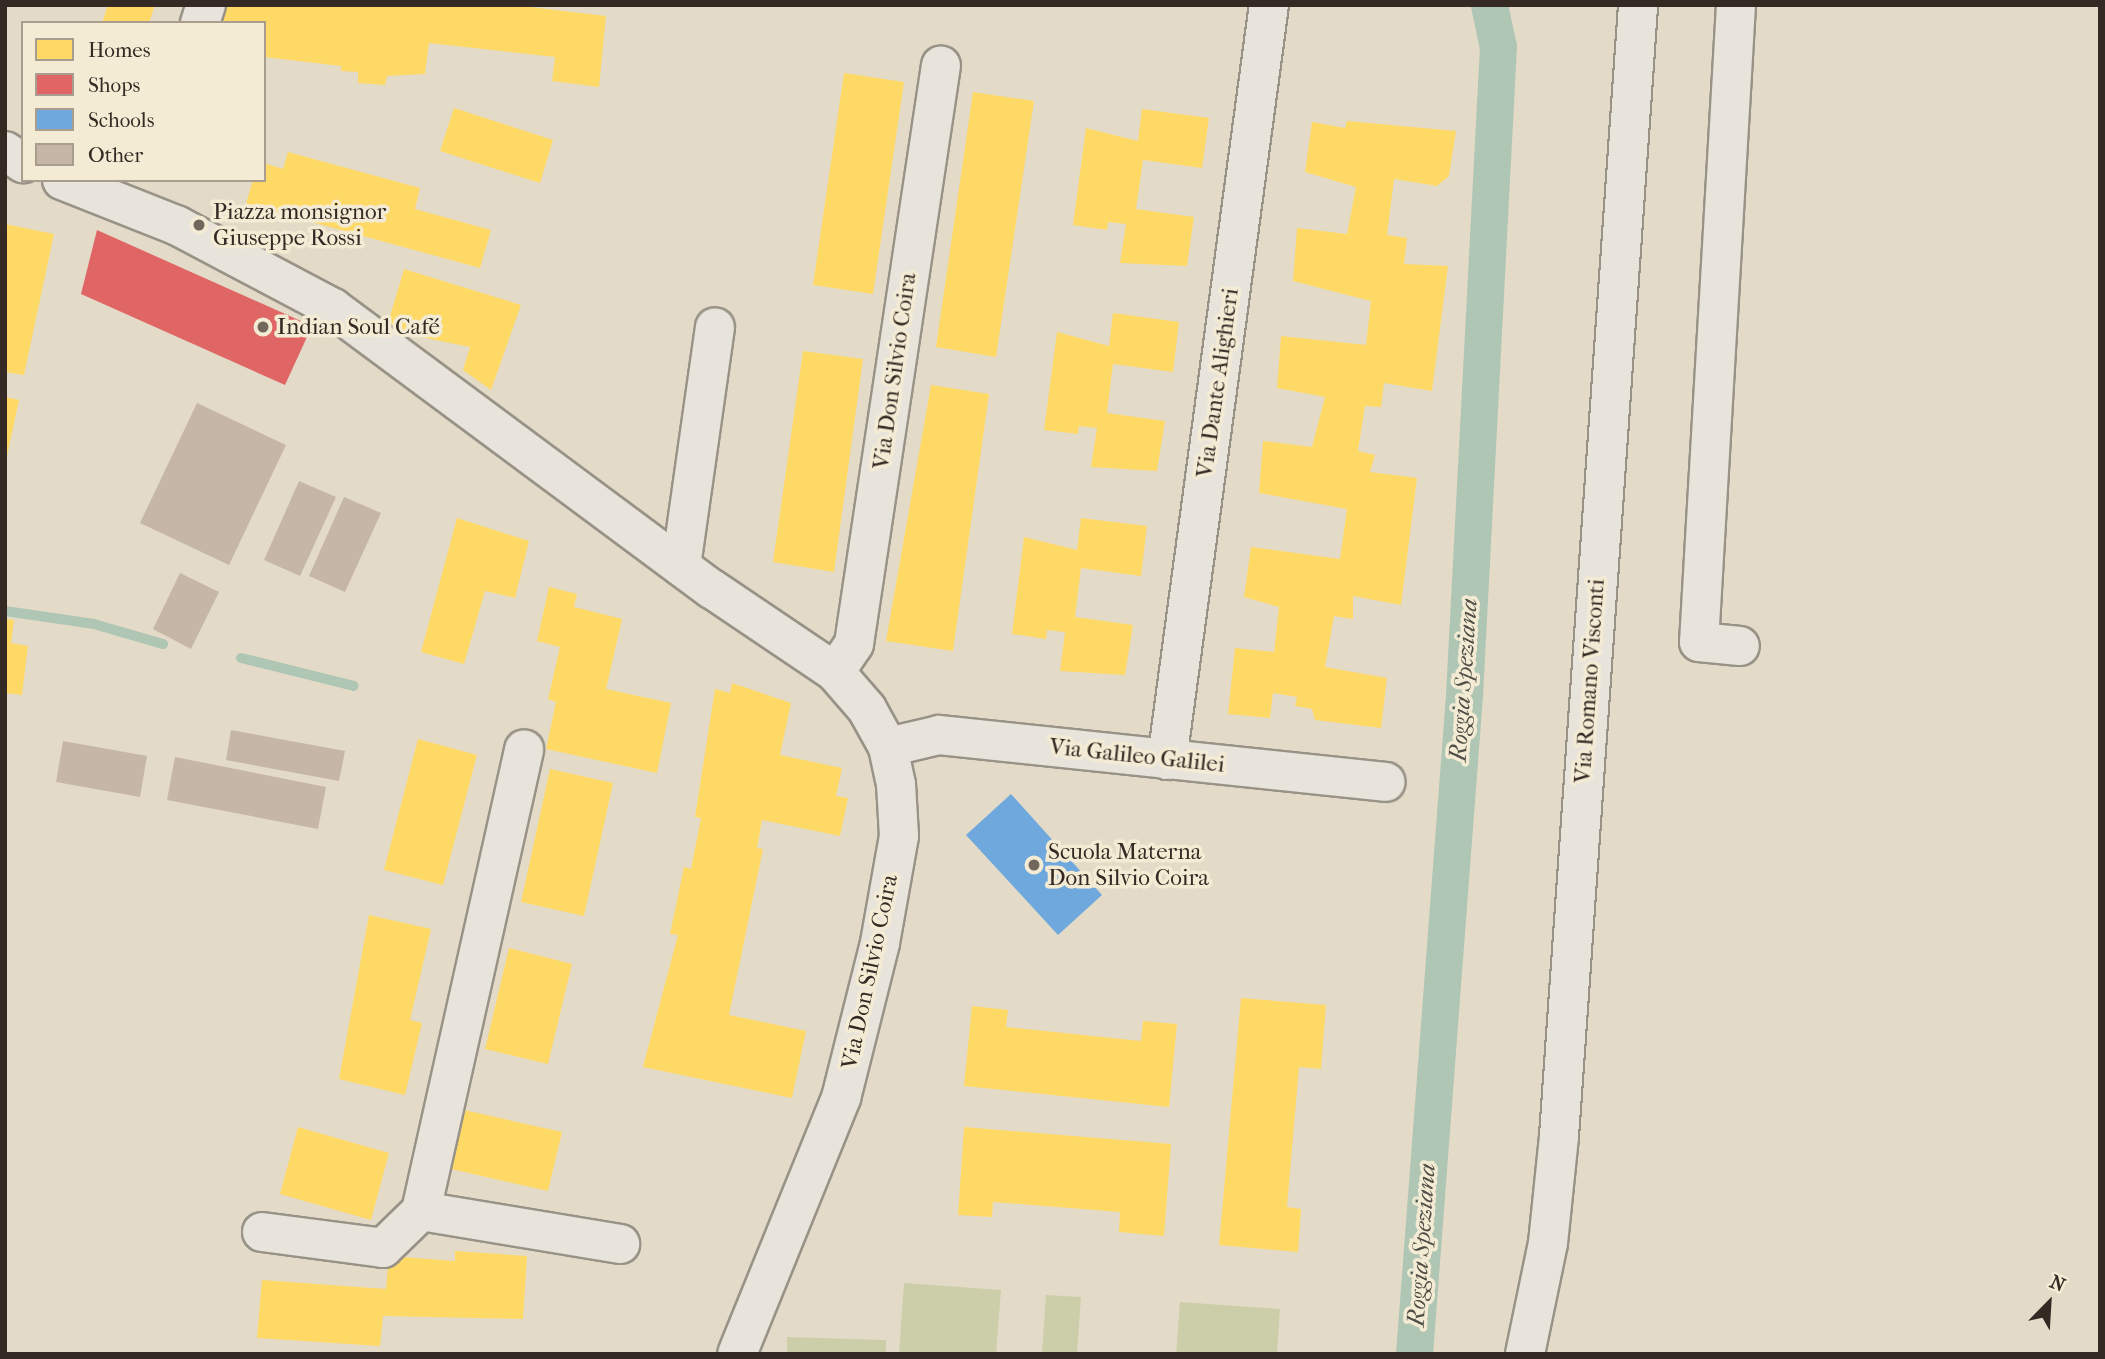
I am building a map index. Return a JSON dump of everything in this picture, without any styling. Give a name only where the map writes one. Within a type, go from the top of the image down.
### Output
[{"type":"street","name":"Via Dante Alighieri","points":[[1167,760],[1269,5]]},
{"type":"street","name":"Via Romano Visconti","points":[[1525,1354],[1548,1243],[1559,1136],[1638,5]]},
{"type":"street","points":[[1736,5],[1699,642],[1740,646]]},
{"type":"street","name":"Via Don Silvio Coira","points":[[835,672],[854,644],[941,65]]},
{"type":"street","points":[[5,151],[21,162]]},
{"type":"street","points":[[73,182],[144,195]]},
{"type":"street","name":"Via Don Silvio Coira","points":[[144,195],[333,309],[373,342],[681,566],[835,672],[867,709],[888,747],[899,836],[865,1017],[841,1098],[737,1354]]},
{"type":"street","points":[[681,566],[715,327]]},
{"type":"street","name":"Via Galileo Galilei","points":[[888,747],[939,735],[1386,782]]},
{"type":"street","points":[[262,1231],[383,1248],[421,1211],[524,749]]},
{"type":"street","points":[[421,1211],[620,1244]]},
{"type":"green space","points":[[904,1283],[1001,1290],[996,1354],[899,1354]]},
{"type":"green space","points":[[1046,1295],[1081,1297],[1077,1354],[1042,1354]]},
{"type":"green space","points":[[1180,1302],[1280,1309],[1277,1354],[1176,1354]]},
{"type":"green space","points":[[787,1337],[886,1340],[886,1354],[787,1354]]},
{"type":"building: Homes","points":[[108,5],[155,5],[150,21],[103,21]]},
{"type":"building: Homes","points":[[226,5],[513,5],[606,16],[599,87],[552,81],[555,57],[429,43],[425,74],[387,76],[385,85],[358,83],[358,72],[341,71],[341,66],[266,57],[266,21],[222,21]]},
{"type":"building: Homes","points":[[844,73],[904,82],[873,294],[813,285]]},
{"type":"building: Homes","points":[[973,92],[1034,101],[996,357],[936,347]]},
{"type":"building: Homes","points":[[454,108],[553,140],[540,183],[440,151]]},
{"type":"building: Homes","points":[[1142,109],[1209,118],[1202,168],[1143,160],[1136,209],[1194,217],[1187,266],[1120,263],[1126,224],[1108,222],[1107,230],[1073,225],[1086,128],[1138,141]]},
{"type":"building: Homes","points":[[1347,121],[1456,131],[1449,176],[1437,186],[1394,179],[1387,235],[1407,238],[1404,264],[1448,266],[1432,391],[1384,383],[1381,407],[1365,406],[1358,451],[1375,455],[1370,472],[1417,478],[1401,605],[1353,596],[1353,619],[1334,616],[1325,667],[1387,678],[1381,728],[1315,720],[1312,709],[1295,706],[1297,697],[1273,693],[1270,718],[1228,714],[1235,648],[1274,652],[1279,607],[1244,597],[1251,547],[1340,559],[1347,509],[1259,493],[1263,441],[1312,447],[1325,397],[1277,388],[1281,336],[1366,345],[1371,301],[1293,281],[1297,228],[1347,234],[1356,187],[1305,172],[1312,122],[1345,128]]},
{"type":"building: Homes","points":[[288,152],[420,188],[415,209],[491,230],[480,268],[246,204],[252,182],[266,182],[266,164],[283,169]]},
{"type":"building: Homes","points":[[5,224],[54,234],[24,375],[5,372]]},
{"type":"building: Homes","points":[[404,269],[521,305],[491,390],[463,370],[470,347],[386,330]]},
{"type":"building: Homes","points":[[1113,313],[1179,322],[1173,372],[1113,364],[1107,413],[1165,421],[1157,471],[1091,467],[1097,428],[1079,426],[1078,434],[1044,430],[1057,332],[1109,346]]},
{"type":"building: Homes","points":[[803,351],[863,359],[834,572],[773,562]]},
{"type":"building: Homes","points":[[931,385],[989,394],[953,651],[886,641]]},
{"type":"building: Homes","points":[[5,397],[19,400],[6,461],[5,461]]},
{"type":"building: Homes","points":[[457,518],[529,541],[515,598],[485,591],[464,664],[421,652]]},
{"type":"building: Homes","points":[[1081,518],[1147,526],[1141,576],[1081,568],[1075,617],[1133,625],[1125,675],[1060,671],[1065,632],[1047,630],[1046,639],[1012,634],[1024,537],[1077,550]]},
{"type":"building: Homes","points":[[549,587],[577,594],[574,607],[622,619],[606,689],[671,703],[657,773],[546,749],[556,702],[548,699],[560,647],[537,641]]},
{"type":"building: Homes","points":[[5,619],[14,620],[11,643],[28,646],[22,695],[5,693]]},
{"type":"building: Homes","points":[[732,683],[791,703],[780,755],[842,768],[836,796],[848,798],[840,836],[762,820],[757,848],[763,849],[729,1015],[806,1031],[792,1098],[643,1067],[678,935],[670,934],[684,867],[691,869],[701,818],[695,817],[715,689],[730,693]]},
{"type":"building: Homes","points":[[418,739],[477,755],[443,885],[384,870]]},
{"type":"building: Homes","points":[[550,769],[613,783],[584,916],[521,902]]},
{"type":"building: Homes","points":[[369,915],[431,929],[410,1020],[422,1023],[405,1095],[339,1079]]},
{"type":"building: Homes","points":[[509,948],[572,964],[548,1064],[485,1049]]},
{"type":"building: Homes","points":[[1241,998],[1326,1005],[1321,1069],[1299,1067],[1287,1207],[1301,1209],[1298,1252],[1219,1245]]},
{"type":"building: Homes","points":[[972,1006],[1008,1010],[1006,1027],[1141,1041],[1143,1021],[1177,1024],[1169,1107],[964,1086]]},
{"type":"building: Homes","points":[[464,1110],[562,1132],[548,1191],[451,1169]]},
{"type":"building: Homes","points":[[298,1127],[389,1153],[371,1220],[280,1194]]},
{"type":"building: Homes","points":[[964,1127],[1171,1144],[1164,1236],[1119,1232],[1120,1212],[993,1202],[992,1217],[958,1215]]},
{"type":"building: Homes","points":[[455,1251],[527,1256],[523,1319],[383,1316],[380,1346],[257,1338],[262,1280],[386,1289],[389,1256],[455,1261]]},
{"type":"building: Shops","points":[[97,230],[312,326],[285,385],[81,294]]},
{"type":"building: Schools","name":"Scuola Materna Don Silvio Coira","points":[[1011,794],[1102,895],[1058,935],[966,835]]},
{"type":"building: Other","points":[[197,403],[286,445],[229,565],[140,523]]},
{"type":"building: Other","points":[[299,481],[336,497],[300,576],[264,560]]},
{"type":"building: Other","points":[[344,497],[381,513],[345,592],[309,576]]},
{"type":"building: Other","points":[[180,573],[219,592],[191,649],[153,629]]},
{"type":"building: Other","points":[[231,730],[345,751],[339,781],[226,760]]},
{"type":"building: Other","points":[[63,741],[147,756],[140,797],[56,782]]},
{"type":"building: Other","points":[[175,757],[326,787],[318,829],[167,800]]},
{"type":"waterway","name":"Roggia Speziana","points":[[1414,1354],[1464,695],[1498,47],[1489,5]]},
{"type":"waterway","points":[[5,611],[94,624],[163,644]]},
{"type":"waterway","points":[[241,658],[354,686]]},
{"type":"place","name":"Piazza monsignor Giuseppe Rossi","points":[[199,225]]},
{"type":"place","name":"Indian Soul Café","points":[[263,327]]},
{"type":"place","name":"Scuola Materna Don Silvio Coira","points":[[1034,865]]}]
